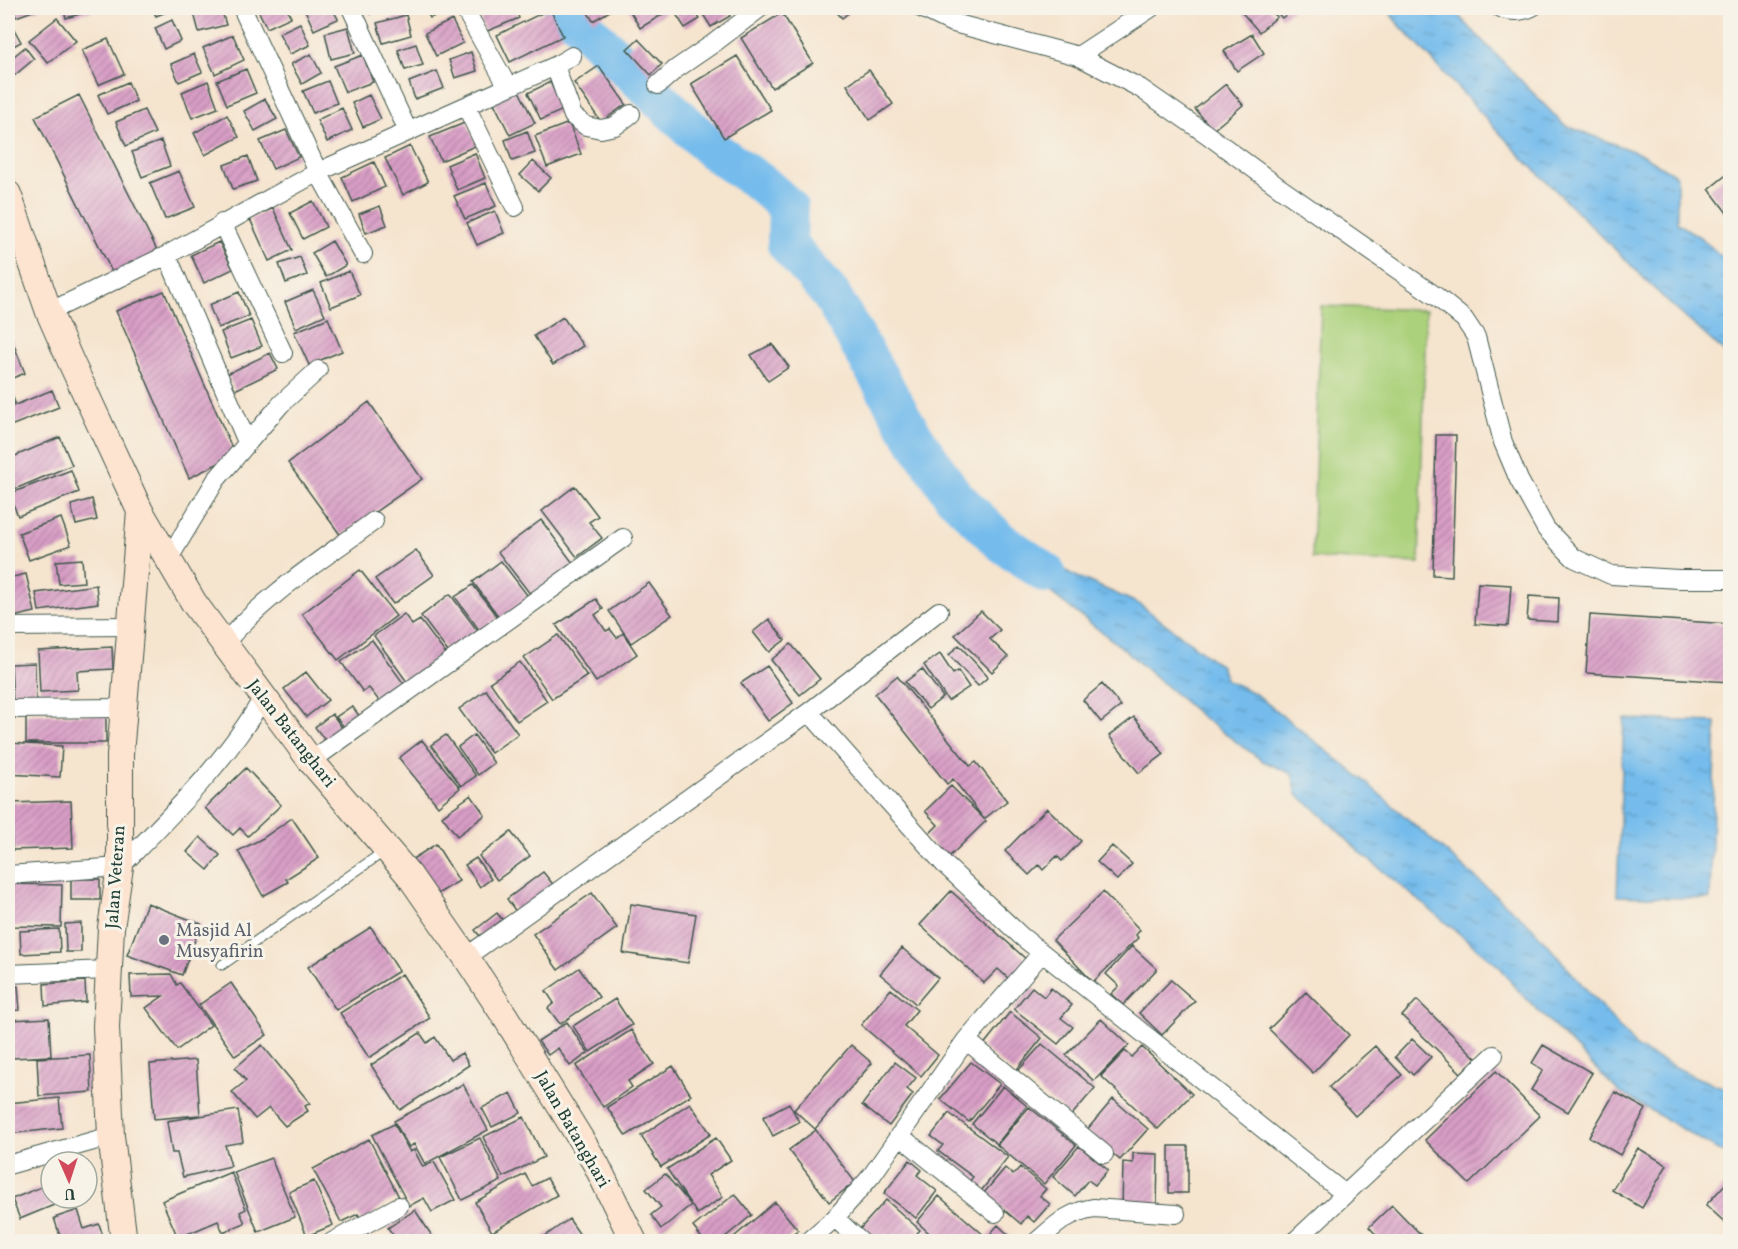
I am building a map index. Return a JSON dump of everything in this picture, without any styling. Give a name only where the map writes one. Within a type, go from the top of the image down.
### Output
[{"type":"street","points":[[242,8],[318,172],[363,254]]},
{"type":"street","points":[[351,8],[408,131]]},
{"type":"street","points":[[464,8],[508,87]]},
{"type":"street","points":[[658,85],[676,69],[760,8]]},
{"type":"street","points":[[921,8],[951,22],[1078,56],[1150,94],[1437,297],[1464,319],[1476,337],[1503,442],[1519,480],[1546,529],[1574,558],[1611,575],[1731,579]]},
{"type":"street","points":[[1078,56],[1150,8]]},
{"type":"street","points":[[49,312],[167,255],[318,172],[555,66],[572,56]]},
{"type":"street","points":[[555,66],[573,116],[586,126],[601,129],[615,126],[631,114]]},
{"type":"street","points":[[466,106],[515,207]]},
{"type":"street","name":"Jalan Batanghari","points":[[8,194],[14,232],[49,312],[140,511],[194,603],[311,761],[409,875],[466,957],[596,1164],[634,1242]]},
{"type":"street","points":[[222,223],[283,353]]},
{"type":"street","points":[[167,255],[247,442]]},
{"type":"street","points":[[169,558],[216,480],[281,404],[318,370]]},
{"type":"street","name":"Jalan Veteran","points":[[124,1242],[111,1136],[106,1027],[111,928],[120,867],[120,755],[140,511]]},
{"type":"street","points":[[223,645],[241,623],[265,602],[374,521]]},
{"type":"street","points":[[311,761],[623,538]]},
{"type":"street","points":[[466,957],[809,712],[939,610]]},
{"type":"street","points":[[8,627],[130,626]]},
{"type":"street","points":[[8,875],[120,867],[182,804],[247,725],[264,696]]},
{"type":"street","points":[[8,709],[124,708]]},
{"type":"street","points":[[809,712],[945,866],[1021,936],[1345,1194]]},
{"type":"street","points":[[807,1242],[835,1218],[872,1175],[966,1040],[1042,953]]},
{"type":"street","points":[[8,974],[108,970]]},
{"type":"street","points":[[966,1040],[1104,1154]]},
{"type":"street","points":[[1294,1242],[1494,1055]]},
{"type":"street","points":[[899,1135],[995,1213]]},
{"type":"street","points":[[8,1165],[111,1136]]},
{"type":"street","points":[[332,1242],[399,1206]]},
{"type":"street","points":[[1036,1242],[1062,1220],[1082,1210],[1094,1208],[1176,1214]]},
{"type":"street","points":[[835,1218],[861,1242]]},
{"type":"lane","points":[[1491,8],[1512,15],[1529,15],[1539,8]]},
{"type":"lane","points":[[222,965],[388,848]]},
{"type":"green space","points":[[1321,306],[1426,310],[1419,563],[1312,558]]},
{"type":"water","points":[[1387,8],[1451,8],[1564,125],[1643,155],[1677,176],[1677,223],[1700,237],[1730,264],[1730,357],[1669,303],[1522,157],[1394,19]]},
{"type":"water","points":[[1021,537],[1041,555],[1071,574],[1139,604],[1221,666],[1226,680],[1254,693],[1362,779],[1532,927],[1638,1049],[1698,1078],[1730,1090],[1730,1157],[1619,1092],[1513,985],[1501,968],[1361,853],[1313,807],[1297,795],[1292,774],[1263,761],[1202,717],[1121,647],[1002,555],[1000,541]]},
{"type":"water","points":[[1624,719],[1716,722],[1710,899],[1617,896]]},
{"type":"building","points":[[12,8],[41,8],[16,17]]},
{"type":"building","points":[[63,8],[101,8],[66,18]]},
{"type":"building","points":[[152,8],[176,8],[156,16]]},
{"type":"building","points":[[221,8],[226,25],[199,32],[194,13]]},
{"type":"building","points":[[257,8],[286,8],[291,17],[267,28]]},
{"type":"building","points":[[332,8],[338,19],[314,30],[305,10]]},
{"type":"building","points":[[368,8],[386,8],[370,14]]},
{"type":"building","points":[[425,8],[450,8],[451,9],[430,18]]},
{"type":"building","points":[[476,8],[515,8],[519,18],[485,32]]},
{"type":"building","points":[[585,8],[615,8],[593,21]]},
{"type":"building","points":[[628,8],[668,8],[670,10],[640,28]]},
{"type":"building","points":[[672,8],[693,8],[700,19],[685,28]]},
{"type":"building","points":[[699,8],[725,8],[730,16],[711,27]]},
{"type":"building","points":[[833,8],[855,8],[842,18]]},
{"type":"building","points":[[1238,8],[1269,8],[1277,17],[1259,32]]},
{"type":"building","points":[[1273,8],[1295,8],[1282,18]]},
{"type":"building","points":[[550,9],[563,36],[510,62],[497,35]]},
{"type":"building","points":[[782,13],[813,63],[772,88],[741,38]]},
{"type":"building","points":[[406,15],[411,35],[383,43],[377,23]]},
{"type":"building","points":[[8,18],[21,42],[8,49]]},
{"type":"building","points":[[57,18],[76,41],[48,63],[29,40]]},
{"type":"building","points":[[172,20],[181,41],[164,49],[155,28]]},
{"type":"building","points":[[452,20],[463,43],[436,56],[425,33]]},
{"type":"building","points":[[300,23],[310,45],[290,54],[279,33]]},
{"type":"building","points":[[348,27],[355,53],[331,59],[325,33]]},
{"type":"building","points":[[1252,34],[1264,53],[1237,71],[1224,51]]},
{"type":"building","points":[[233,35],[244,60],[215,74],[203,48]]},
{"type":"building","points":[[108,39],[124,74],[98,85],[82,50]]},
{"type":"building","points":[[638,39],[662,64],[651,75],[627,49]]},
{"type":"building","points":[[416,44],[423,65],[405,70],[398,50]]},
{"type":"building","points":[[25,47],[34,59],[8,81],[8,61]]},
{"type":"building","points":[[471,52],[477,71],[455,78],[449,60]]},
{"type":"building","points":[[194,54],[202,72],[179,82],[171,64]]},
{"type":"building","points":[[311,54],[321,73],[302,84],[291,64]]},
{"type":"building","points":[[363,55],[373,82],[345,92],[334,66]]},
{"type":"building","points":[[737,56],[771,110],[724,138],[691,84]]},
{"type":"building","points":[[599,66],[626,104],[601,122],[574,83]]},
{"type":"building","points":[[246,69],[256,93],[227,105],[217,81]]},
{"type":"building","points":[[869,70],[893,104],[870,120],[847,85]]},
{"type":"building","points":[[437,71],[444,88],[415,99],[409,82]]},
{"type":"building","points":[[208,81],[218,108],[192,118],[182,92]]},
{"type":"building","points":[[328,81],[337,103],[313,113],[303,91]]},
{"type":"building","points":[[128,82],[136,101],[107,114],[98,95]]},
{"type":"building","points":[[550,82],[563,110],[541,120],[528,93]]},
{"type":"building","points":[[1226,84],[1243,105],[1213,130],[1195,109]]},
{"type":"building","points":[[518,89],[535,123],[510,135],[493,101]]},
{"type":"building","points":[[79,95],[159,254],[114,276],[35,117]]},
{"type":"building","points":[[369,95],[381,119],[363,127],[352,103]]},
{"type":"building","points":[[265,99],[277,119],[255,131],[244,111]]},
{"type":"building","points":[[342,108],[352,130],[327,142],[317,120]]},
{"type":"building","points":[[144,110],[155,133],[126,146],[116,122]]},
{"type":"building","points":[[227,115],[239,137],[205,155],[194,133]]},
{"type":"building","points":[[467,122],[477,145],[441,161],[430,137]]},
{"type":"building","points":[[569,123],[581,154],[547,167],[535,136]]},
{"type":"building","points":[[286,130],[299,157],[273,169],[260,141]]},
{"type":"building","points":[[527,131],[535,153],[512,161],[505,140]]},
{"type":"building","points":[[161,141],[170,166],[142,177],[132,152]]},
{"type":"building","points":[[410,146],[428,182],[403,195],[385,158]]},
{"type":"building","points":[[475,153],[485,178],[457,190],[447,165]]},
{"type":"building","points":[[248,156],[257,181],[233,189],[224,165]]},
{"type":"building","points":[[533,161],[551,178],[538,191],[520,175]]},
{"type":"building","points":[[374,162],[385,187],[353,202],[342,177]]},
{"type":"building","points":[[179,171],[195,207],[165,219],[150,183]]},
{"type":"building","points":[[1730,172],[1730,217],[1709,189]]},
{"type":"building","points":[[486,183],[496,206],[465,219],[454,196]]},
{"type":"building","points":[[313,201],[326,227],[303,239],[290,213]]},
{"type":"building","points":[[380,206],[387,225],[366,233],[359,214]]},
{"type":"building","points":[[273,208],[292,250],[269,261],[250,219]]},
{"type":"building","points":[[495,211],[504,233],[477,245],[467,223]]},
{"type":"building","points":[[332,241],[346,265],[326,277],[312,253]]},
{"type":"building","points":[[219,242],[233,269],[204,283],[191,255]]},
{"type":"building","points":[[300,257],[307,275],[286,283],[279,264]]},
{"type":"building","points":[[349,271],[360,295],[331,307],[321,283]]},
{"type":"building","points":[[313,290],[325,315],[296,328],[285,302]]},
{"type":"building","points":[[164,291],[235,455],[189,478],[116,311]]},
{"type":"building","points":[[239,292],[249,316],[218,328],[209,305]]},
{"type":"building","points":[[563,317],[583,346],[553,365],[534,336]]},
{"type":"building","points":[[328,318],[342,351],[309,365],[294,332]]},
{"type":"building","points":[[251,320],[262,346],[231,358],[221,332]]},
{"type":"building","points":[[8,330],[25,373],[8,380]]},
{"type":"building","points":[[772,344],[789,367],[768,381],[751,355]]},
{"type":"building","points":[[270,353],[278,369],[235,390],[227,374]]},
{"type":"building","points":[[8,384],[15,403],[8,407]]},
{"type":"building","points":[[52,390],[59,407],[8,427],[8,408]]},
{"type":"building","points":[[369,402],[422,479],[341,536],[288,463]]},
{"type":"building","points":[[1436,435],[1456,435],[1452,576],[1433,575]]},
{"type":"building","points":[[60,437],[72,465],[15,489],[8,471],[8,459]]},
{"type":"building","points":[[71,470],[79,492],[18,516],[9,494]]},
{"type":"building","points":[[575,486],[598,516],[589,522],[602,538],[577,557],[542,511]]},
{"type":"building","points":[[92,499],[97,520],[76,525],[71,505]]},
{"type":"building","points":[[61,518],[71,545],[29,560],[19,533]]},
{"type":"building","points":[[541,520],[576,567],[534,599],[498,552]]},
{"type":"building","points":[[416,550],[434,575],[393,604],[375,579]]},
{"type":"building","points":[[82,559],[84,582],[59,584],[56,561]]},
{"type":"building","points":[[501,561],[531,600],[502,621],[473,582]]},
{"type":"building","points":[[360,570],[396,616],[338,660],[302,614]]},
{"type":"building","points":[[26,574],[35,612],[8,618],[8,578]]},
{"type":"building","points":[[649,583],[672,615],[631,643],[609,611]]},
{"type":"building","points":[[1478,583],[1511,585],[1508,626],[1475,624]]},
{"type":"building","points":[[96,585],[98,603],[39,611],[36,593]]},
{"type":"building","points":[[473,585],[498,618],[480,631],[455,597]]},
{"type":"building","points":[[450,594],[480,634],[451,656],[421,616]]},
{"type":"building","points":[[1529,596],[1559,598],[1558,622],[1527,620]]},
{"type":"building","points":[[596,599],[603,609],[595,615],[606,631],[610,629],[617,638],[623,633],[637,654],[596,682],[556,625]]},
{"type":"building","points":[[981,611],[1000,630],[990,639],[1008,657],[992,672],[955,635]]},
{"type":"building","points":[[404,614],[412,625],[420,620],[449,658],[410,686],[374,636]]},
{"type":"building","points":[[1590,615],[1730,624],[1730,682],[1586,673]]},
{"type":"building","points":[[769,619],[785,640],[769,652],[753,632]]},
{"type":"building","points":[[558,635],[587,676],[552,699],[524,658]]},
{"type":"building","points":[[372,640],[404,684],[380,702],[369,688],[363,692],[341,662]]},
{"type":"building","points":[[791,644],[820,679],[800,695],[771,660]]},
{"type":"building","points":[[959,645],[988,677],[978,686],[949,655]]},
{"type":"building","points":[[112,647],[113,669],[77,671],[78,690],[40,692],[38,651]]},
{"type":"building","points":[[940,654],[953,674],[958,671],[969,687],[948,701],[924,665]]},
{"type":"building","points":[[520,662],[547,701],[517,721],[490,682]]},
{"type":"building","points":[[35,663],[36,703],[13,704],[11,664]]},
{"type":"building","points":[[767,666],[793,703],[768,721],[741,683]]},
{"type":"building","points":[[922,669],[943,697],[928,709],[905,682]]},
{"type":"building","points":[[306,672],[328,700],[306,717],[284,689]]},
{"type":"building","points":[[897,676],[970,766],[976,762],[1007,801],[984,819],[953,779],[947,784],[875,694]]},
{"type":"building","points":[[1102,684],[1121,706],[1101,722],[1083,700]]},
{"type":"building","points":[[486,690],[518,734],[491,753],[459,709]]},
{"type":"building","points":[[352,706],[363,721],[348,732],[336,717]]},
{"type":"building","points":[[26,714],[106,715],[106,743],[26,743]]},
{"type":"building","points":[[332,714],[346,733],[329,746],[315,727]]},
{"type":"building","points":[[1134,717],[1164,754],[1139,773],[1109,736]]},
{"type":"building","points":[[446,735],[476,776],[461,786],[431,745]]},
{"type":"building","points":[[474,735],[494,763],[478,775],[458,747]]},
{"type":"building","points":[[422,740],[460,788],[438,806],[399,758]]},
{"type":"building","points":[[8,743],[62,746],[60,777],[8,774]]},
{"type":"building","points":[[246,768],[281,805],[248,836],[240,828],[233,835],[205,808]]},
{"type":"building","points":[[951,786],[986,821],[947,859],[926,837],[938,825],[925,811]]},
{"type":"building","points":[[471,795],[485,815],[457,836],[442,816]]},
{"type":"building","points":[[71,801],[73,848],[12,850],[10,803]]},
{"type":"building","points":[[1047,808],[1081,841],[1062,861],[1057,856],[1043,870],[1039,865],[1029,875],[1005,851]]},
{"type":"building","points":[[292,818],[319,858],[286,879],[288,882],[263,896],[238,851],[263,838]]},
{"type":"building","points":[[511,832],[530,856],[497,880],[479,856]]},
{"type":"building","points":[[200,837],[220,855],[208,870],[187,852]]},
{"type":"building","points":[[436,844],[459,881],[434,896],[411,860]]},
{"type":"building","points":[[1112,846],[1132,864],[1117,880],[1097,862]]},
{"type":"building","points":[[476,858],[491,879],[480,887],[465,865]]},
{"type":"building","points":[[543,872],[556,888],[519,916],[507,899]]},
{"type":"building","points":[[71,879],[100,879],[100,900],[71,900]]},
{"type":"building","points":[[8,884],[62,885],[61,927],[8,926]]},
{"type":"building","points":[[951,891],[1028,961],[1010,980],[998,969],[984,983],[920,925]]},
{"type":"building","points":[[1103,892],[1140,930],[1136,935],[1138,938],[1093,982],[1053,940]]},
{"type":"building","points":[[592,893],[617,928],[558,970],[533,934]]},
{"type":"building","name":"Masjid Al Musyafirin","points":[[147,903],[201,924],[182,975],[127,955]]},
{"type":"building","points":[[631,904],[696,914],[688,963],[623,953]]},
{"type":"building","points":[[497,913],[505,923],[484,941],[475,930]]},
{"type":"building","points":[[81,923],[81,952],[66,952],[65,924]]},
{"type":"building","points":[[371,927],[399,971],[336,1010],[308,967]]},
{"type":"building","points":[[59,929],[60,952],[21,954],[20,931]]},
{"type":"building","points":[[1132,946],[1157,969],[1123,1005],[1111,994],[1119,986],[1106,974]]},
{"type":"building","points":[[902,948],[938,978],[916,1004],[880,974]]},
{"type":"building","points":[[579,968],[599,997],[560,1024],[548,1008],[554,1003],[546,991]]},
{"type":"building","points":[[171,974],[177,985],[180,983],[211,1025],[177,1050],[146,1008],[163,996],[131,997],[130,975]]},
{"type":"building","points":[[402,974],[430,1018],[369,1058],[340,1013]]},
{"type":"building","points":[[1171,980],[1195,1001],[1162,1035],[1139,1013]]},
{"type":"building","points":[[85,981],[86,1002],[45,1006],[44,984]]},
{"type":"building","points":[[231,983],[267,1035],[235,1056],[199,1005]]},
{"type":"building","points":[[18,986],[20,1010],[8,1011],[8,987]]},
{"type":"building","points":[[1032,987],[1044,997],[1051,988],[1072,1005],[1061,1018],[1073,1027],[1058,1044],[1014,1009]]},
{"type":"building","points":[[891,989],[917,1010],[904,1026],[938,1055],[921,1076],[861,1025]]},
{"type":"building","points":[[1306,992],[1349,1035],[1313,1073],[1269,1029]]},
{"type":"building","points":[[615,999],[632,1025],[590,1052],[573,1026]]},
{"type":"building","points":[[1417,1000],[1476,1058],[1461,1073],[1402,1016]]},
{"type":"building","points":[[1010,1012],[1042,1038],[1014,1073],[982,1047]]},
{"type":"building","points":[[49,1018],[51,1056],[13,1058],[11,1020]]},
{"type":"building","points":[[1101,1019],[1129,1045],[1094,1081],[1066,1055]]},
{"type":"building","points":[[567,1022],[588,1053],[570,1066],[558,1048],[548,1055],[538,1041]]},
{"type":"building","points":[[631,1030],[654,1064],[628,1081],[632,1087],[603,1107],[576,1066]]},
{"type":"building","points":[[420,1033],[427,1043],[435,1037],[450,1060],[462,1053],[469,1065],[400,1110],[371,1065]]},
{"type":"building","points":[[1412,1039],[1431,1057],[1413,1075],[1395,1057]]},
{"type":"building","points":[[1042,1044],[1095,1088],[1070,1117],[1017,1072]]},
{"type":"building","points":[[262,1045],[310,1103],[305,1106],[308,1111],[285,1126],[269,1108],[255,1119],[232,1092],[246,1081],[235,1068]]},
{"type":"building","points":[[851,1045],[872,1063],[815,1129],[794,1110]]},
{"type":"building","points":[[1543,1045],[1592,1073],[1568,1112],[1531,1090],[1543,1070],[1532,1063]]},
{"type":"building","points":[[1375,1046],[1402,1075],[1355,1116],[1329,1087]]},
{"type":"building","points":[[1142,1047],[1192,1094],[1158,1129],[1101,1076],[1125,1051],[1132,1057]]},
{"type":"building","points":[[90,1055],[92,1092],[39,1096],[37,1058]]},
{"type":"building","points":[[196,1060],[200,1115],[154,1119],[150,1064]]},
{"type":"building","points":[[895,1062],[916,1078],[907,1089],[913,1094],[889,1126],[862,1105]]},
{"type":"building","points":[[971,1062],[1000,1084],[969,1122],[940,1099]]},
{"type":"building","points":[[673,1066],[691,1095],[626,1136],[607,1107]]},
{"type":"building","points":[[1496,1071],[1540,1116],[1469,1184],[1425,1140]]},
{"type":"building","points":[[463,1084],[488,1130],[425,1164],[414,1144],[409,1147],[394,1121]]},
{"type":"building","points":[[1003,1086],[1027,1106],[997,1144],[972,1124]]},
{"type":"building","points":[[1615,1092],[1646,1109],[1620,1155],[1589,1137]]},
{"type":"building","points":[[511,1093],[521,1113],[492,1127],[482,1108]]},
{"type":"building","points":[[59,1098],[62,1128],[8,1134],[8,1103]]},
{"type":"building","points":[[1113,1099],[1148,1129],[1120,1160],[1086,1131]]},
{"type":"building","points":[[690,1103],[711,1134],[661,1167],[641,1136]]},
{"type":"building","points":[[789,1103],[799,1122],[773,1136],[763,1117]]},
{"type":"building","points":[[1029,1107],[1076,1145],[1044,1184],[997,1145]]},
{"type":"building","points":[[238,1110],[243,1142],[225,1145],[231,1166],[183,1177],[177,1153],[172,1153],[167,1121]]},
{"type":"building","points":[[949,1113],[1008,1157],[981,1191],[969,1182],[973,1177],[938,1151],[943,1145],[931,1136]]},
{"type":"building","points":[[524,1117],[544,1157],[503,1177],[483,1137]]},
{"type":"building","points":[[394,1124],[410,1152],[414,1150],[423,1167],[434,1162],[455,1200],[432,1212],[424,1198],[409,1206],[372,1135]]},
{"type":"building","points":[[816,1130],[855,1182],[829,1202],[789,1150]]},
{"type":"building","points":[[480,1138],[501,1181],[462,1200],[440,1157]]},
{"type":"building","points":[[716,1138],[731,1160],[708,1175],[723,1197],[697,1214],[667,1169]]},
{"type":"building","points":[[369,1139],[399,1197],[384,1204],[363,1223],[358,1214],[341,1222],[313,1169]]},
{"type":"building","points":[[1079,1146],[1108,1170],[1095,1185],[1088,1180],[1075,1196],[1053,1177]]},
{"type":"building","points":[[1169,1146],[1188,1146],[1188,1193],[1169,1193]]},
{"type":"building","points":[[1638,1148],[1667,1165],[1642,1208],[1612,1190]]},
{"type":"building","points":[[1133,1153],[1158,1154],[1157,1210],[1122,1209],[1123,1162],[1133,1163]]},
{"type":"building","points":[[271,1158],[295,1217],[258,1232],[234,1172]]},
{"type":"building","points":[[910,1160],[922,1170],[917,1175],[937,1191],[916,1218],[884,1193]]},
{"type":"building","points":[[1020,1167],[1046,1189],[1040,1196],[1050,1204],[1034,1222],[1027,1216],[1021,1224],[984,1193],[1005,1168],[1013,1175]]},
{"type":"building","points":[[231,1172],[246,1209],[240,1212],[245,1223],[223,1232],[218,1221],[178,1238],[162,1201]]},
{"type":"building","points":[[525,1174],[532,1186],[547,1178],[557,1195],[492,1232],[475,1202]]},
{"type":"building","points":[[665,1174],[691,1205],[661,1229],[651,1215],[661,1207],[646,1189]]},
{"type":"building","points":[[314,1181],[333,1225],[307,1236],[289,1192]]},
{"type":"building","points":[[1728,1181],[1730,1183],[1730,1227],[1706,1205]]},
{"type":"building","points":[[39,1188],[39,1210],[42,1210],[20,1219],[12,1199]]},
{"type":"building","points":[[735,1194],[752,1215],[719,1242],[705,1242],[693,1227]]},
{"type":"building","points":[[939,1196],[985,1236],[980,1242],[939,1242],[917,1222]]},
{"type":"building","points":[[886,1200],[920,1230],[909,1242],[869,1242],[858,1231]]},
{"type":"building","points":[[775,1202],[798,1230],[784,1242],[728,1242]]},
{"type":"building","points":[[1392,1205],[1426,1240],[1425,1242],[1383,1242],[1369,1227]]},
{"type":"building","points":[[78,1210],[84,1229],[99,1224],[105,1242],[62,1242],[54,1218]]},
{"type":"building","points":[[415,1210],[436,1242],[398,1242],[388,1228]]},
{"type":"building","points":[[569,1219],[585,1242],[537,1242]]},
{"type":"building","points":[[998,1225],[1016,1242],[983,1242]]},
{"type":"building","points":[[367,1234],[372,1242],[354,1242]]},
{"type":"building","points":[[256,1235],[259,1242],[240,1242],[240,1241]]},
{"type":"waterway","points":[[564,8],[713,150],[761,183],[788,207],[787,244],[831,295],[908,428],[953,495],[1000,541],[1046,573]]},
{"type":"place","name":"Masjid Al Musyafirin","points":[[164,940]]}]
